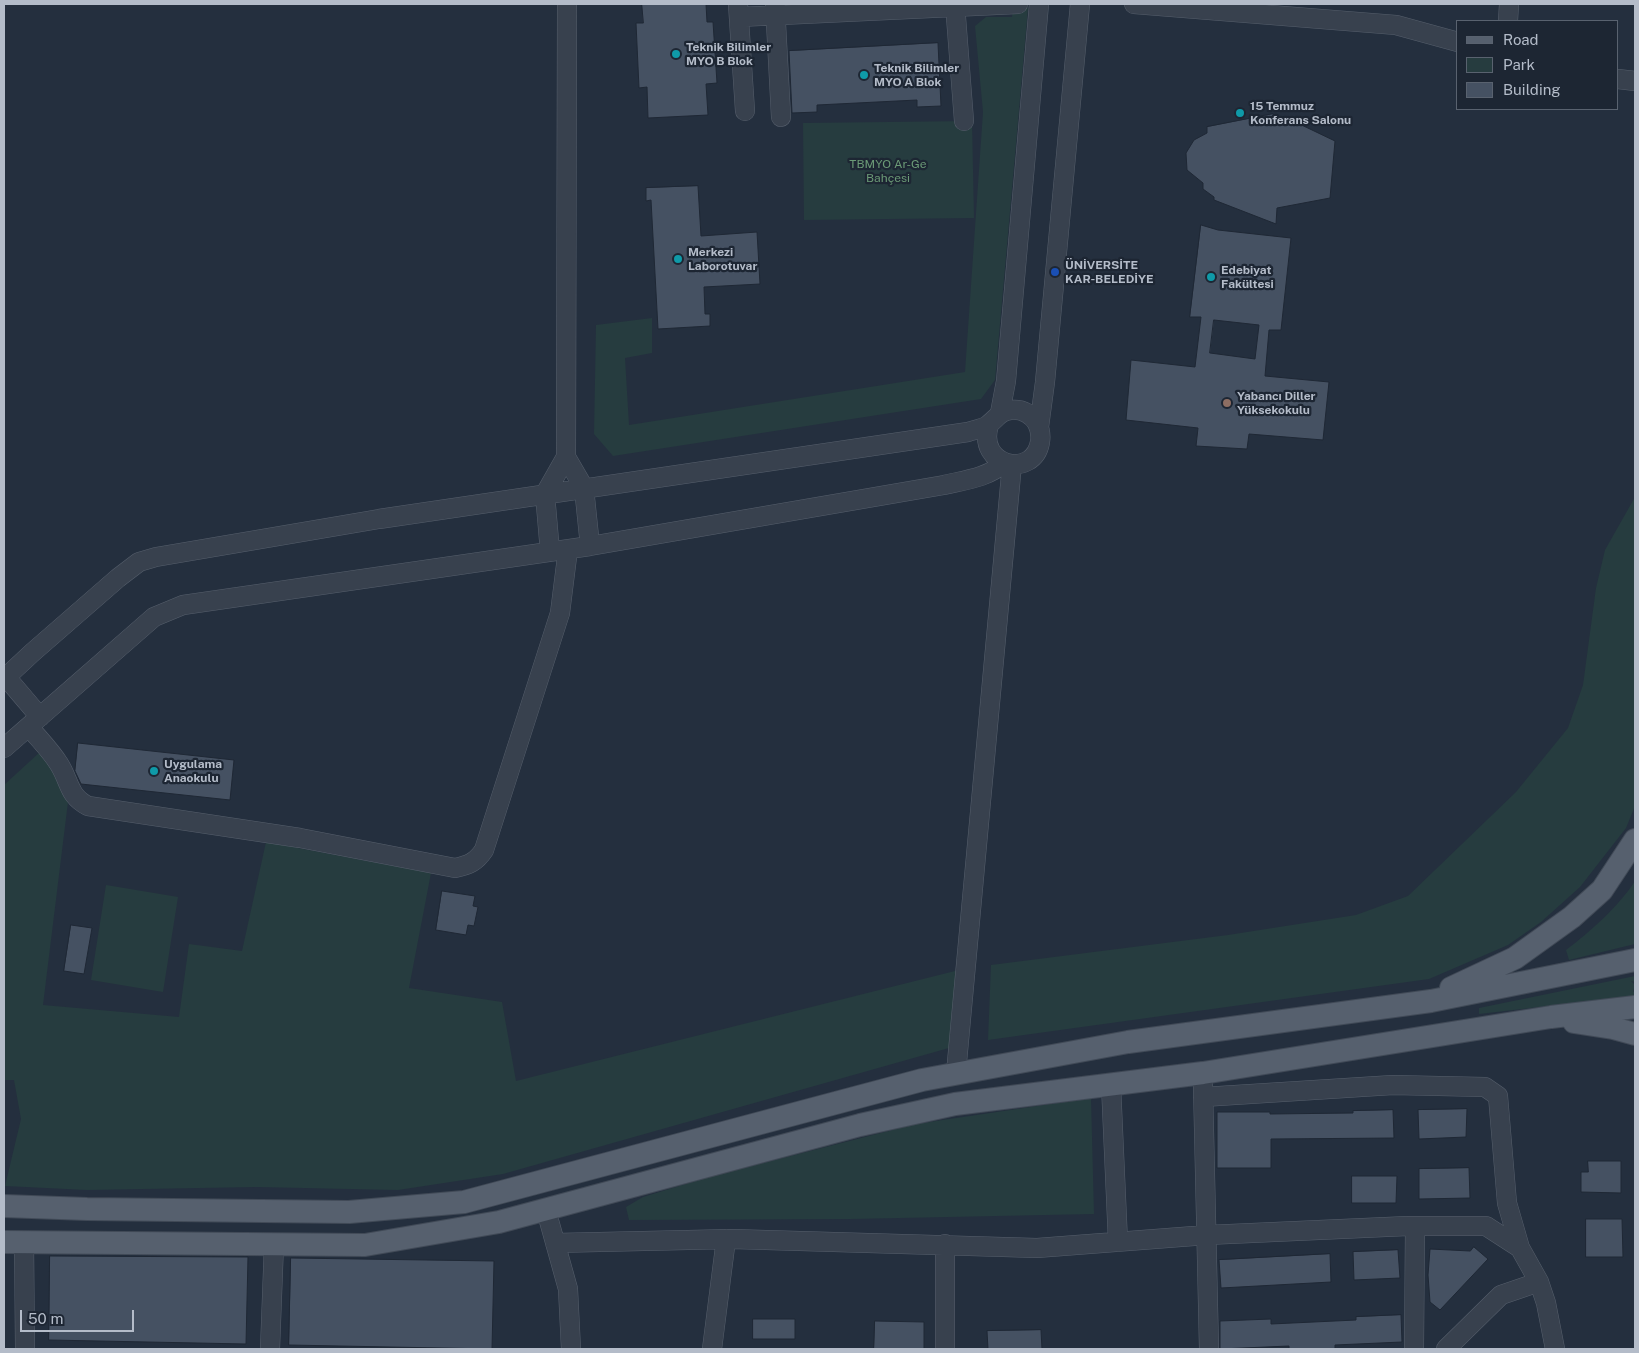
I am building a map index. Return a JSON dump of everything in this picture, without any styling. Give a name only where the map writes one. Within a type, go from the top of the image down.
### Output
[{"type":"main road","points":[[1421,1002],[1515,958],[1572,917],[1602,890],[1635,840]]},
{"type":"main road","points":[[4,1206],[87,1209],[349,1212],[464,1202],[922,1080],[1128,1042],[1421,1002],[1635,960]]},
{"type":"main road","points":[[14,1242],[366,1245],[499,1222],[860,1125],[955,1104],[1203,1073],[1551,1017],[1635,1007]]},
{"type":"main road","points":[[1551,1017],[1613,1028],[1635,1034]]},
{"type":"street","points":[[4,748],[34,722],[154,617],[176,607],[559,551],[944,485],[983,476],[1008,464],[1021,463],[1030,459],[1036,453],[1040,445],[1039,427],[1034,419],[1023,412],[1010,410],[968,432],[584,488],[545,494],[380,519],[156,557],[139,562],[5,678],[34,722],[66,776],[72,794],[79,802],[88,806],[300,838],[455,868],[470,864],[478,859],[484,850],[560,613],[559,551],[545,494],[566,457],[567,4]]},
{"type":"street","points":[[745,111],[738,10],[1018,4]]},
{"type":"street","points":[[1008,464],[996,458],[990,451],[986,434],[995,419],[1006,380],[1039,4]]},
{"type":"street","points":[[1039,427],[1045,382],[1080,4]]},
{"type":"street","points":[[1134,4],[1320,11],[1396,25],[1456,41]]},
{"type":"street","points":[[1508,20],[1509,4]]},
{"type":"street","points":[[956,5],[964,121]]},
{"type":"street","points":[[775,10],[781,117]]},
{"type":"street","points":[[1619,79],[1635,81]]},
{"type":"street","points":[[566,457],[584,488],[590,546]]},
{"type":"street","points":[[956,1073],[1008,464]]},
{"type":"street","points":[[1203,1073],[1209,1349]]},
{"type":"street","points":[[1110,1085],[1118,1242]]},
{"type":"street","points":[[1203,1097],[1392,1085],[1485,1086],[1498,1096],[1507,1203],[1520,1248],[1539,1282],[1546,1303],[1555,1349]]},
{"type":"street","points":[[546,1210],[568,1289],[571,1349]]},
{"type":"street","points":[[555,1243],[726,1239],[1037,1248],[1207,1235],[1415,1226],[1486,1226],[1520,1248]]},
{"type":"street","points":[[1414,1349],[1415,1226]]},
{"type":"street","points":[[712,1349],[726,1239]]},
{"type":"street","points":[[14,1242],[26,1349]]},
{"type":"street","points":[[270,1349],[274,1244]]},
{"type":"street","points":[[945,1244],[945,1349]]},
{"type":"street","points":[[1446,1349],[1501,1295],[1539,1282]]},
{"type":"green space","points":[[1013,7],[1028,8],[995,380],[981,399],[613,456],[594,434],[596,325],[652,318],[652,353],[625,358],[629,425],[965,372],[983,112],[975,26],[986,17],[1012,17]]},
{"type":"green space","name":"TBMYO Ar-Ge Bahçesi","points":[[972,121],[974,218],[804,220],[803,123]]},
{"type":"green space","points":[[1635,497],[1635,806],[1626,828],[1580,887],[1541,922],[1508,945],[1429,979],[988,1040],[991,965],[1228,935],[1356,915],[1408,896],[1516,792],[1568,728],[1583,685],[1596,588],[1605,550]]},
{"type":"green space","points":[[40,752],[55,765],[68,802],[43,1005],[179,1017],[189,944],[242,951],[266,842],[431,873],[409,988],[502,1002],[516,1081],[959,970],[956,1046],[503,1174],[398,1190],[256,1187],[87,1190],[5,1186],[21,1119],[14,1080],[4,1080],[4,785]]},
{"type":"green space","points":[[1635,881],[1635,944],[1569,960],[1566,950],[1604,918]]},
{"type":"green space","points":[[106,885],[178,897],[163,992],[91,980]]},
{"type":"green space","points":[[1635,976],[1635,982],[1631,981],[1635,985],[1633,992],[1635,991],[1635,996],[1479,1014],[1479,1008]]},
{"type":"green space","points":[[1091,1098],[1094,1214],[851,1219],[629,1220],[626,1207],[643,1197],[712,1176],[916,1124]]},
{"type":"building","name":"Teknik Bilimler MYO B Blok","points":[[642,4],[706,4],[707,22],[713,22],[717,83],[706,84],[708,115],[648,118],[647,87],[639,88],[636,23],[643,23]]},
{"type":"building","name":"Teknik Bilimler MYO A Blok","points":[[938,43],[941,106],[917,107],[917,100],[817,105],[817,112],[792,113],[789,51]]},
{"type":"building","points":[[1273,114],[1276,123],[1289,119],[1335,141],[1330,198],[1277,208],[1276,224],[1214,200],[1214,197],[1203,189],[1203,183],[1187,170],[1186,153],[1194,140],[1207,133],[1207,127]]},
{"type":"building","name":"Merkezi Laborotuvar","points":[[698,186],[701,236],[757,232],[760,284],[704,287],[705,314],[710,314],[710,326],[658,329],[651,200],[646,201],[646,188]]},
{"type":"building","name":"Edebiyat Fakültesi","points":[[1201,225],[1218,230],[1291,238],[1281,330],[1269,330],[1265,376],[1329,382],[1323,440],[1249,434],[1247,449],[1196,446],[1198,428],[1126,420],[1131,360],[1195,367],[1201,317],[1190,317]],"holes":[[[1214,320],[1259,325],[1255,359],[1210,353]]]},
{"type":"building","name":"Uygulama Anaokulu","points":[[78,743],[234,760],[230,800],[81,784],[75,771]]},
{"type":"building","points":[[442,891],[475,896],[473,906],[478,907],[474,926],[468,925],[466,935],[436,930]]},
{"type":"building","points":[[71,925],[92,928],[84,974],[64,971]]},
{"type":"building","points":[[1467,1109],[1466,1137],[1419,1139],[1418,1110]]},
{"type":"building","points":[[1393,1110],[1394,1138],[1271,1139],[1271,1168],[1217,1168],[1217,1112],[1270,1112],[1270,1114],[1353,1113],[1353,1111]]},
{"type":"building","points":[[1588,1161],[1621,1161],[1621,1193],[1581,1192],[1581,1172],[1588,1172]]},
{"type":"building","points":[[1469,1168],[1470,1198],[1419,1199],[1419,1169]]},
{"type":"building","points":[[1352,1176],[1397,1176],[1396,1203],[1352,1203]]},
{"type":"building","points":[[1586,1219],[1622,1219],[1623,1257],[1586,1257]]},
{"type":"building","points":[[1474,1247],[1488,1259],[1440,1310],[1430,1302],[1428,1275],[1430,1249],[1470,1251]]},
{"type":"building","points":[[1398,1250],[1400,1278],[1354,1280],[1353,1252]]},
{"type":"building","points":[[1330,1254],[1331,1282],[1221,1288],[1219,1260]]},
{"type":"building","points":[[50,1256],[248,1257],[246,1344],[49,1340]]},
{"type":"building","points":[[291,1258],[494,1261],[492,1349],[289,1345]]},
{"type":"building","points":[[1401,1315],[1402,1342],[1335,1345],[1335,1349],[1289,1349],[1289,1346],[1220,1349],[1220,1321],[1271,1319],[1271,1324],[1356,1320],[1356,1317]]},
{"type":"building","points":[[753,1319],[795,1319],[795,1339],[753,1339]]},
{"type":"building","points":[[875,1321],[924,1322],[924,1349],[874,1349]]},
{"type":"building","points":[[1041,1330],[1042,1349],[988,1349],[987,1331]]},
{"type":"place","name":"Teknik Bilimler MYO B Blok","points":[[676,54]]},
{"type":"place","name":"Teknik Bilimler MYO A Blok","points":[[864,75]]},
{"type":"place","name":"15 Temmuz Konferans Salonu","points":[[1240,113]]},
{"type":"place","name":"Merkezi Laborotuvar","points":[[678,259]]},
{"type":"place","name":"ÜNİVERSİTE KAR-BELEDİYE","points":[[1055,272]]},
{"type":"place","name":"Edebiyat Fakültesi","points":[[1211,277]]},
{"type":"place","name":"Yabancı Diller Yüksekokulu","points":[[1227,403]]},
{"type":"place","name":"Uygulama Anaokulu","points":[[154,771]]}]
